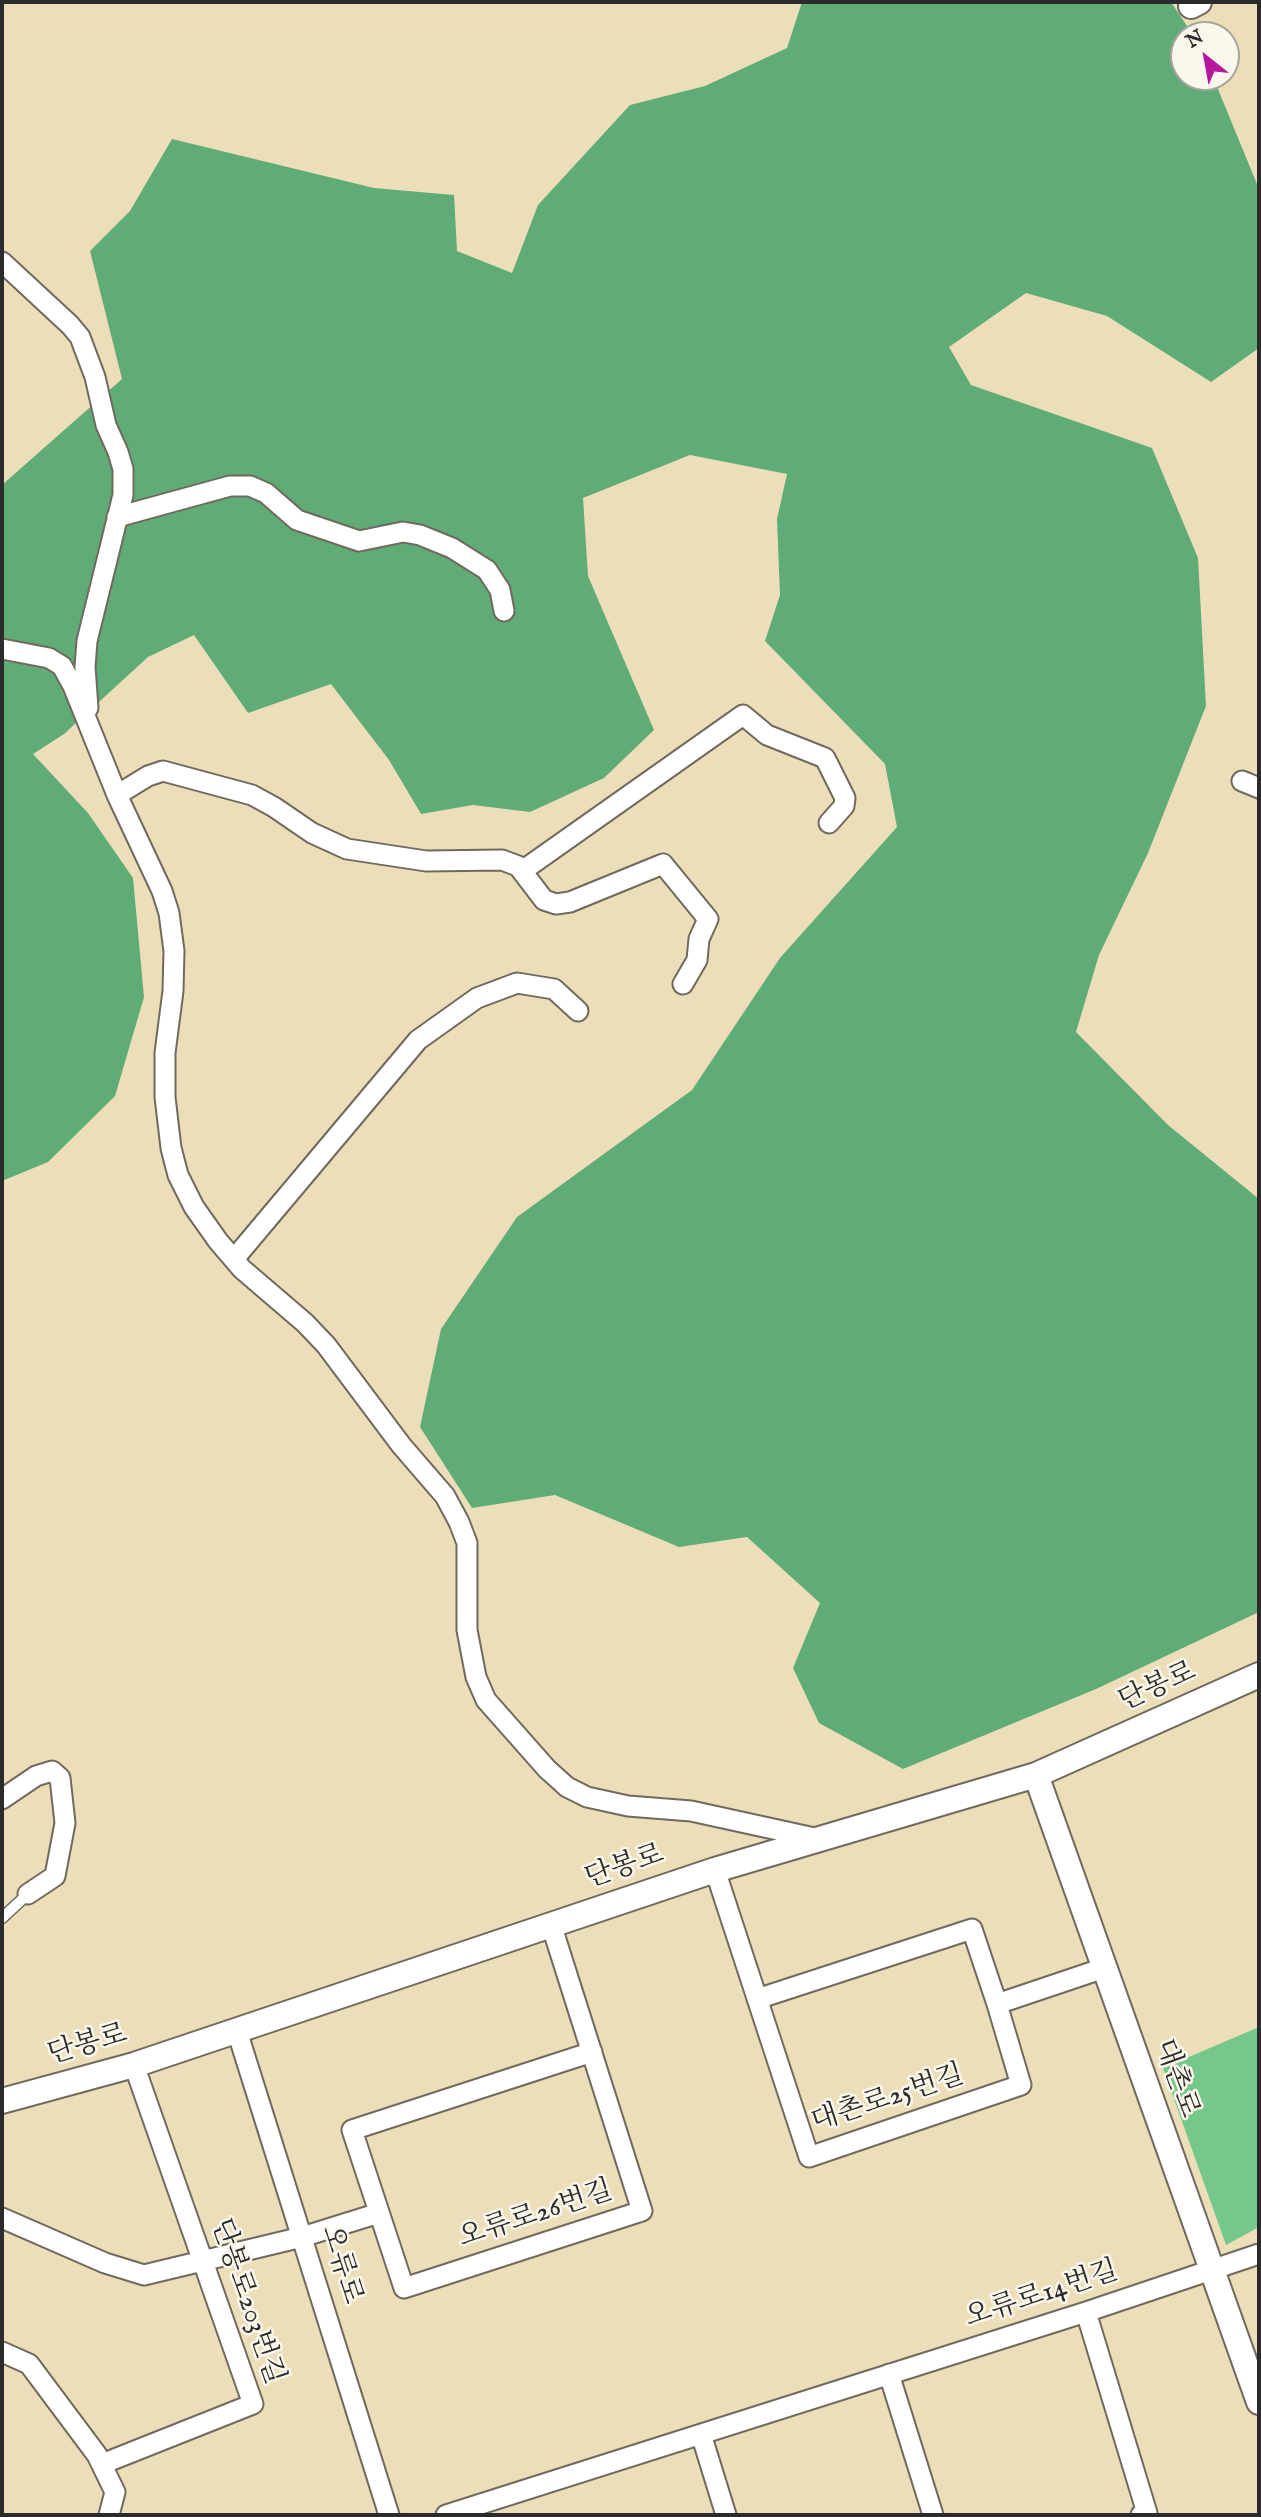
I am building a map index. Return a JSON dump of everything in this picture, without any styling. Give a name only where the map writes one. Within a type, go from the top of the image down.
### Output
[{"type":"street","points":[[2,262],[80,337],[95,377],[106,425],[123,469],[123,495],[87,641],[85,667],[89,723]]},
{"type":"street","points":[[117,517],[230,486],[250,486],[266,492],[297,520],[359,541],[403,532],[420,535],[452,548],[487,570],[500,590],[504,611]]},
{"type":"street","points":[[2,649],[49,658],[62,666],[152,868],[169,913],[174,951],[173,991],[165,1053],[165,1097],[171,1148],[178,1175],[194,1207],[218,1241],[326,1345],[401,1445],[444,1496],[467,1543],[467,1630],[476,1677],[486,1700],[512,1733],[547,1769],[567,1787],[587,1797],[628,1805],[691,1811],[819,1839]]},
{"type":"street","points":[[522,871],[743,715],[767,735],[825,758],[845,798],[844,806],[829,823]]},
{"type":"street","points":[[117,794],[148,776],[163,771],[252,795],[312,833],[347,849],[426,861],[502,860],[518,866],[544,900],[556,904],[570,902],[663,864],[708,919],[699,939],[697,960],[683,984]]},
{"type":"street","points":[[234,1259],[418,1040],[477,998],[517,983],[554,989],[578,1011]]},
{"type":"street","name":"단봉로","points":[[7,2096],[134,2065],[715,1870],[1036,1775],[1259,1675]]},
{"type":"street","points":[[2,1799],[36,1776],[52,1771],[60,1778],[65,1823],[55,1876],[29,1894]]},
{"type":"street","name":"대촌로","points":[[1036,1775],[1259,2402]]},
{"type":"street","name":"대촌로25번길","points":[[715,1870],[808,2157],[1021,2085],[972,1929],[757,1999]]},
{"type":"street","name":"오류로26번길","points":[[551,1924],[592,2052],[642,2211],[404,2288],[352,2130],[592,2052]]},
{"type":"street","points":[[997,2004],[1104,1968]]},
{"type":"street","name":"오류로","points":[[237,2031],[389,2515]]},
{"type":"street","name":"단봉로203번길","points":[[102,2464],[253,2404],[134,2065]]},
{"type":"street","points":[[2,2218],[105,2263],[144,2275],[302,2238],[379,2213]]},
{"type":"street","name":"오류로14번길","points":[[446,2515],[501,2507],[701,2434],[1259,2254]]},
{"type":"street","points":[[1086,2312],[1147,2513],[1141,2515]]},
{"type":"street","points":[[2,2352],[29,2364],[97,2455],[115,2492],[109,2515]]},
{"type":"street","points":[[889,2374],[933,2515]]},
{"type":"street","points":[[701,2434],[726,2515]]},
{"type":"lane","points":[[2,1918],[29,1894]]},
{"type":"green space","points":[[802,2],[1171,2],[1184,21],[1170,21],[1170,91],[1219,91],[1259,189],[1259,348],[1211,382],[1107,316],[1026,293],[949,347],[971,385],[1152,448],[1198,558],[1206,706],[1148,853],[1099,955],[1076,1032],[1168,1125],[1259,1199],[1259,1612],[1096,1689],[903,1769],[819,1723],[793,1668],[820,1603],[747,1537],[679,1547],[555,1495],[472,1508],[420,1427],[441,1329],[517,1217],[692,1090],[780,958],[897,827],[885,764],[765,641],[780,595],[777,519],[787,474],[690,455],[583,498],[588,576],[654,730],[604,778],[530,812],[473,805],[421,814],[389,760],[331,684],[248,713],[194,635],[148,657],[64,734],[33,754],[88,813],[133,878],[144,997],[115,1096],[48,1162],[2,1181],[2,485],[122,379],[90,251],[130,211],[172,139],[374,188],[454,195],[457,251],[512,273],[538,205],[630,105],[705,86],[787,48]]},
{"type":"green space","points":[[1259,2027],[1259,2227],[1226,2245],[1163,2068]]}]
